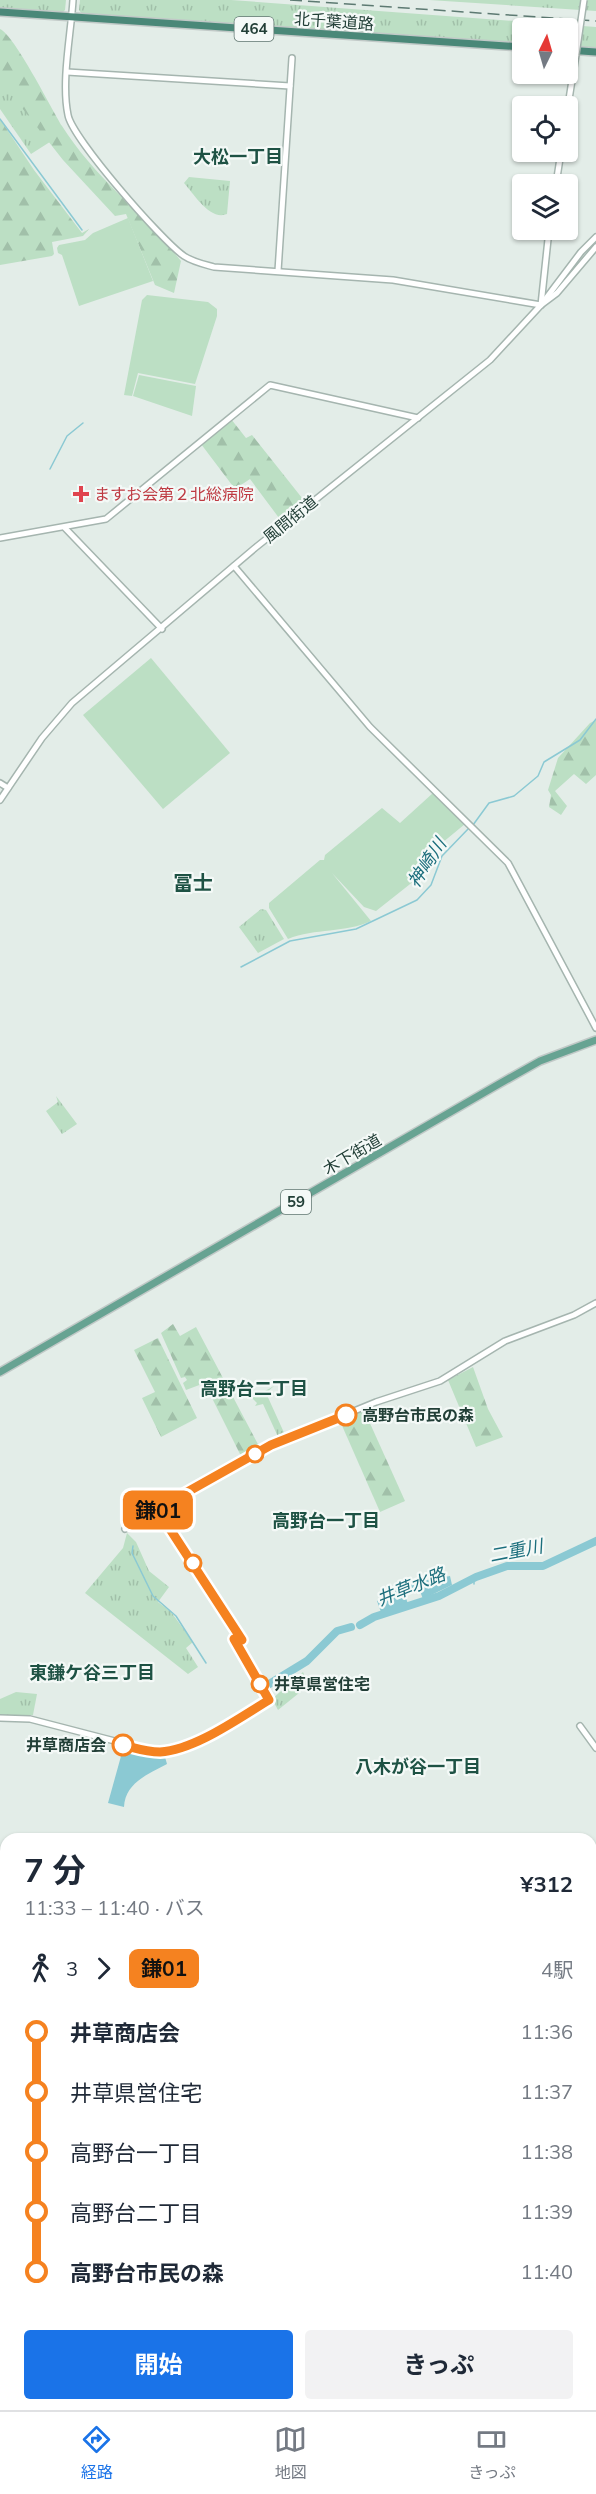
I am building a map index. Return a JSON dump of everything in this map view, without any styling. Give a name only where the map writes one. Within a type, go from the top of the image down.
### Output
[{"type":"highway","name":"北千葉道路","points":[[0,12],[72,14],[512,46]]},
{"type":"highway","points":[[578,51],[596,52]]},
{"type":"main road","name":"木下街道","points":[[0,1372],[540,1061],[596,1040]]},
{"type":"street","points":[[73,0],[67,111],[77,135],[176,250],[192,261],[214,267],[393,280],[541,305],[557,293],[596,248]]},
{"type":"street","points":[[570,96],[584,0]]},
{"type":"street","points":[[278,271],[292,58]]},
{"type":"street","points":[[68,72],[290,87]]},
{"type":"street","points":[[541,305],[581,252],[596,237]]},
{"type":"street","points":[[541,305],[548,240]]},
{"type":"street","name":"風間街道","points":[[0,800],[51,726],[72,703],[234,566],[490,360],[541,305]]},
{"type":"street","points":[[0,538],[102,521],[270,385],[418,418]]},
{"type":"street","points":[[64,528],[162,629]]},
{"type":"street","points":[[234,566],[370,727],[508,863],[596,1028]]},
{"type":"street","points":[[0,783],[8,788]]},
{"type":"street","points":[[125,1529],[271,1445],[376,1402],[440,1381],[505,1341],[574,1315],[596,1303]]},
{"type":"street","points":[[157,1509],[242,1640]]},
{"type":"street","points":[[0,1719],[30,1719],[157,1752],[185,1746],[230,1724],[269,1700]]},
{"type":"street","points":[[580,1725],[596,1748]]},
{"type":"green space","points":[[0,0],[66,0],[65,10],[62,13],[0,8]]},
{"type":"green space","points":[[80,0],[231,0],[512,21],[512,42],[82,14],[79,10]]},
{"type":"green space","points":[[429,0],[596,0],[596,11]]},
{"type":"green space","points":[[578,26],[596,27],[596,48],[578,47]]},
{"type":"green space","points":[[0,29],[7,34],[23,58],[75,145],[181,261],[174,293],[155,285],[126,214],[115,216],[63,160],[0,80]]},
{"type":"green space","points":[[0,45],[64,133],[31,154],[0,109]]},
{"type":"green space","points":[[0,119],[34,170],[82,233],[89,229],[83,236],[52,242],[54,254],[52,256],[0,265]]},
{"type":"green space","points":[[189,177],[230,181],[227,214],[215,214],[203,205],[184,183]]},
{"type":"green space","points":[[128,218],[153,281],[79,306],[62,255],[58,253],[57,248],[59,245],[85,240],[93,233]]},
{"type":"green space","points":[[147,295],[208,302],[217,309],[217,316],[195,384],[138,373],[132,396],[124,395],[142,300]]},
{"type":"green space","points":[[139,375],[196,386],[192,416],[133,396]]},
{"type":"green space","points":[[231,419],[246,438],[252,435],[306,503],[282,522],[250,479],[235,489],[201,444]]},
{"type":"green space","points":[[151,658],[230,753],[163,809],[83,715]]},
{"type":"green space","points":[[596,720],[596,775],[586,784],[574,774],[555,791],[567,806],[561,815],[549,807],[551,795],[548,790],[558,758],[590,723]]},
{"type":"green space","points":[[433,793],[465,824],[431,852],[419,877],[376,911],[364,907],[332,873],[371,921],[288,939],[269,908],[269,903],[320,860],[324,860],[325,855],[382,808],[400,823]]},
{"type":"green space","points":[[261,909],[266,910],[284,939],[258,953],[239,927]]},
{"type":"green space","points":[[56,1096],[77,1124],[62,1134],[46,1111],[58,1102]]},
{"type":"green space","points":[[173,1324],[180,1336],[196,1327],[260,1448],[242,1458],[209,1392],[205,1392],[202,1384],[186,1390],[183,1383],[187,1380],[185,1377],[181,1378],[161,1333]]},
{"type":"green space","points":[[158,1338],[197,1418],[161,1437],[142,1398],[155,1392],[134,1350]]},
{"type":"green space","points":[[473,1367],[488,1409],[503,1437],[476,1447],[448,1380]]},
{"type":"green space","points":[[274,1386],[266,1393],[286,1437],[279,1439],[263,1404],[255,1406],[257,1403],[252,1398]]},
{"type":"green space","points":[[364,1410],[405,1501],[380,1512],[340,1421]]},
{"type":"green space","points":[[127,1533],[136,1542],[149,1571],[169,1587],[158,1602],[171,1612],[193,1642],[186,1648],[198,1667],[188,1674],[85,1593],[123,1548]]},
{"type":"green space","points":[[303,1672],[309,1685],[278,1710],[272,1699]]},
{"type":"green space","points":[[16,1692],[37,1694],[33,1715],[0,1715],[0,1699]]},
{"type":"water","points":[[450,1576],[452,1585],[423,1599],[418,1586],[404,1592],[408,1604],[381,1612],[377,1601],[393,1593],[400,1585]]},
{"type":"water","points":[[123,1749],[142,1756],[165,1757],[167,1764],[133,1785],[125,1799],[124,1807],[108,1803]]},
{"type":"waterway","points":[[0,119],[82,230]]},
{"type":"waterway","points":[[50,469],[67,436],[83,423]]},
{"type":"waterway","name":"神崎川","points":[[473,825],[489,803],[514,796],[538,776],[544,762],[580,740],[596,719]]},
{"type":"waterway","name":"神崎川","points":[[241,967],[290,941],[356,929],[417,900],[431,885],[442,856],[469,828]]},
{"type":"waterway","name":"二重川","points":[[360,1625],[374,1617],[439,1596],[476,1577],[507,1566],[543,1566],[596,1541]]},
{"type":"waterway","points":[[133,1546],[132,1553],[153,1596],[176,1616],[206,1663]]},
{"type":"waterway","name":"二重川","points":[[474,1578],[474,1584]]},
{"type":"waterway","name":"井草水路","points":[[266,1686],[307,1661],[337,1631],[351,1627]]},
{"type":"railway","points":[[290,0],[596,21]]},
{"type":"bus line","name":"鎌01","points":[[123,1745],[151,1752],[175,1750],[230,1724],[269,1700],[234,1639],[242,1640],[157,1509],[271,1445],[346,1415]]},
{"type":"place","name":"ますお会第２北総病院","points":[[81,494]]},
{"type":"place","name":"高野台市民の森","points":[[346,1415]]},
{"type":"place","name":"井草県営住宅","points":[[260,1684]]},
{"type":"place","name":"井草商店会","points":[[123,1745]]},
{"type":"district","name":"大松一丁目","points":[[238,157]]},
{"type":"district","name":"冨士","points":[[193,883]]},
{"type":"district","name":"高野台二丁目","points":[[254,1389]]},
{"type":"district","name":"高野台一丁目","points":[[326,1521]]},
{"type":"district","name":"東鎌ケ谷三丁目","points":[[92,1673]]},
{"type":"district","name":"八木が谷一丁目","points":[[418,1767]]}]
